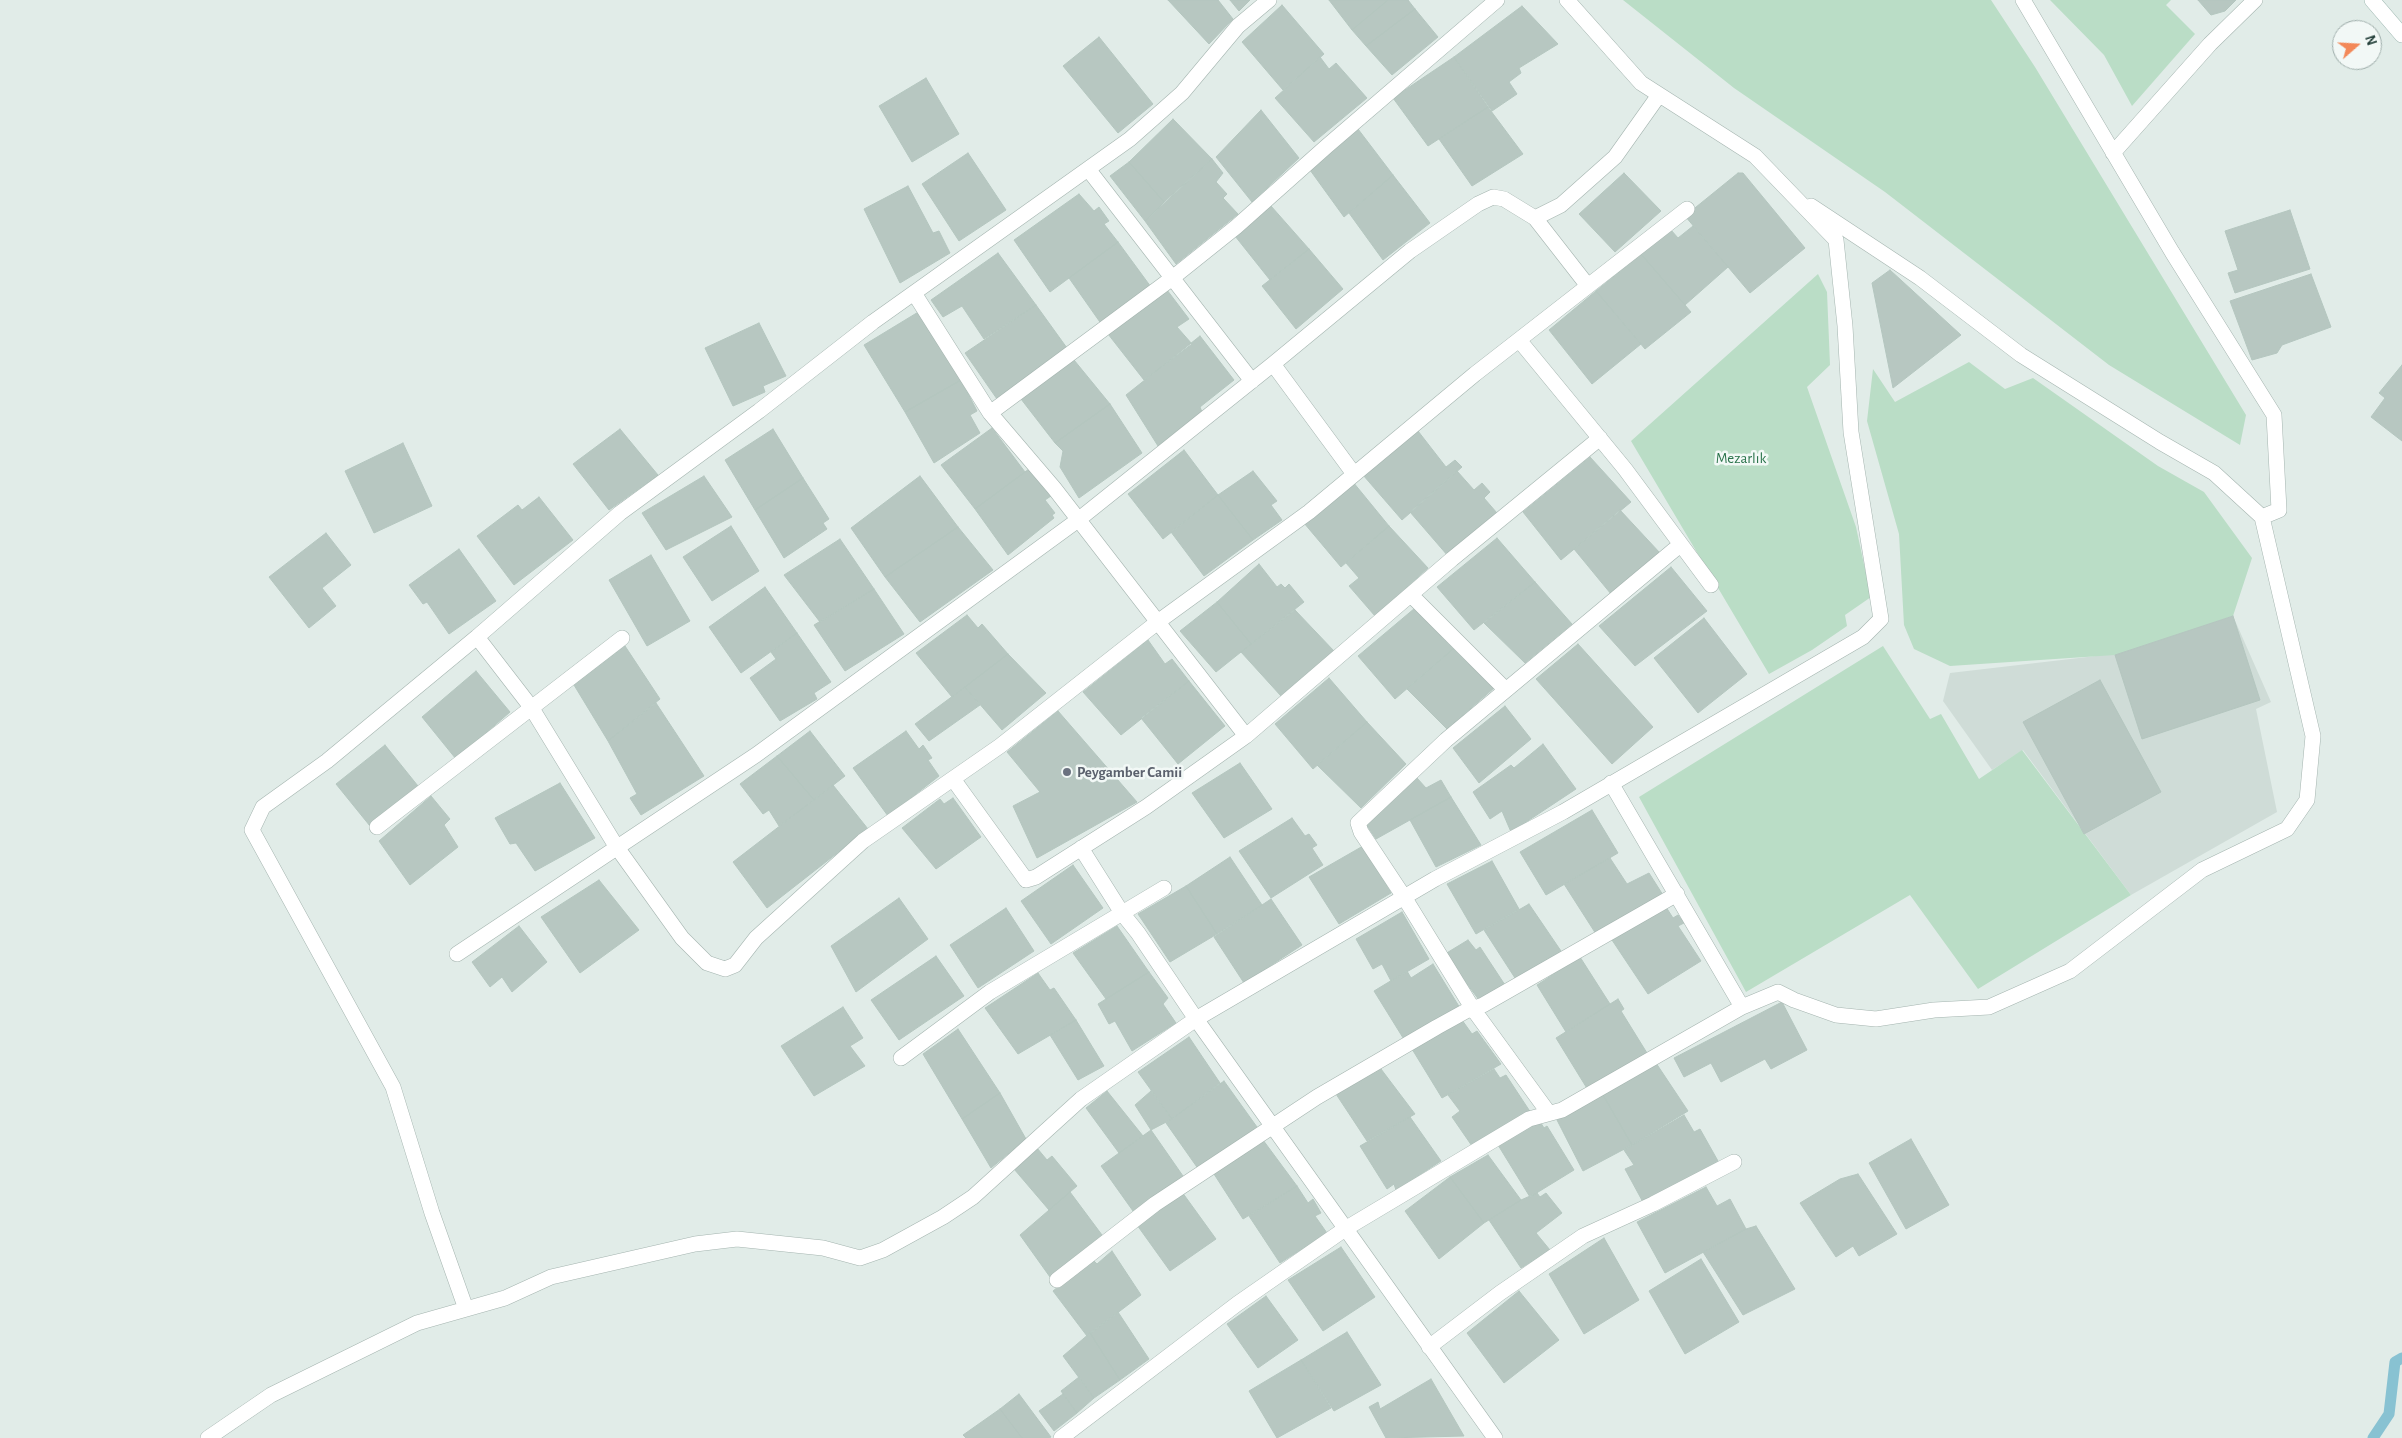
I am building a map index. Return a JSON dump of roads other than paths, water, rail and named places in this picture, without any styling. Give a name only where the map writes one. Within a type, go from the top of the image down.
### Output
[{"type":"street","points":[[466,1309],[432,1213],[393,1087],[252,830],[262,807],[326,761],[477,637],[620,514],[760,411],[914,293],[1130,139],[1182,93],[1238,26],[1269,0]]},
{"type":"street","points":[[990,413],[1171,279],[1236,227],[1497,0]]},
{"type":"street","points":[[208,1438],[271,1395],[418,1324],[505,1298],[551,1277],[695,1244],[737,1239],[823,1248],[860,1258],[883,1250],[943,1217],[973,1197],[1081,1099],[1196,1019],[1404,897],[1563,812],[1863,637],[1881,619],[1851,432],[1845,326],[1836,240],[1755,156],[1641,83],[1567,0]]},
{"type":"street","points":[[2023,0],[2113,153],[2274,415],[2279,510],[2262,517]]},
{"type":"street","points":[[2113,153],[2210,44],[2254,0]]},
{"type":"street","points":[[2372,0],[2402,35]]},
{"type":"street","points":[[1534,218],[1562,205],[1615,156],[1659,94]]},
{"type":"street","points":[[1088,170],[1252,381]]},
{"type":"street","points":[[1061,1438],[1237,1304],[1345,1229],[1529,1119],[1548,1112],[1562,1110],[1742,1007],[1778,992],[1794,1000],[1836,1015],[1876,1019],[1934,1010],[1989,1007],[2070,971],[2202,870],[2287,830],[2307,800],[2313,736],[2262,517],[2214,473],[2160,442],[2021,355],[1920,278],[1789,192]]},
{"type":"street","points":[[458,954],[616,846],[756,755],[1078,520],[1273,364],[1410,251],[1478,204],[1493,197],[1504,200],[1534,218],[1588,286]]},
{"type":"street","points":[[477,637],[531,707],[616,846],[682,938],[707,963],[725,969],[735,965],[756,938],[863,841],[1000,746],[1159,621],[1308,512],[1519,340],[1687,209]]},
{"type":"street","points":[[914,293],[990,413],[1054,488],[1159,621],[1246,736]]},
{"type":"street","points":[[1519,340],[1625,469],[1711,585]]},
{"type":"street","points":[[1273,364],[1354,474]]},
{"type":"street","points":[[953,779],[1026,880],[1036,877],[1146,807],[1246,736],[1411,595],[1600,438]]},
{"type":"street","points":[[1548,1112],[1473,1009],[1404,897],[1361,832],[1358,823],[1446,740],[1505,689],[1680,545]]},
{"type":"street","points":[[1411,595],[1505,689]]},
{"type":"street","points":[[377,827],[622,638]]},
{"type":"street","points":[[1611,783],[1742,1007]]},
{"type":"street","points":[[1081,848],[1122,913],[1138,932],[1196,1019],[1494,1438]]},
{"type":"street","points":[[901,1058],[990,992],[1164,888]]},
{"type":"street","points":[[1057,1280],[1155,1204],[1351,1077],[1437,1027],[1483,1005],[1677,894]]},
{"type":"street","points":[[1430,1347],[1500,1293],[1583,1236],[1653,1204],[1734,1162]]},
{"type":"waterway","points":[[2373,1438],[2389,1414],[2395,1362],[2402,1358]]},
{"type":"place","name":"Peygamber Camii","points":[[1067,772]]},
{"type":"park label","name":"Mezarlık","points":[[1741,458]]}]
